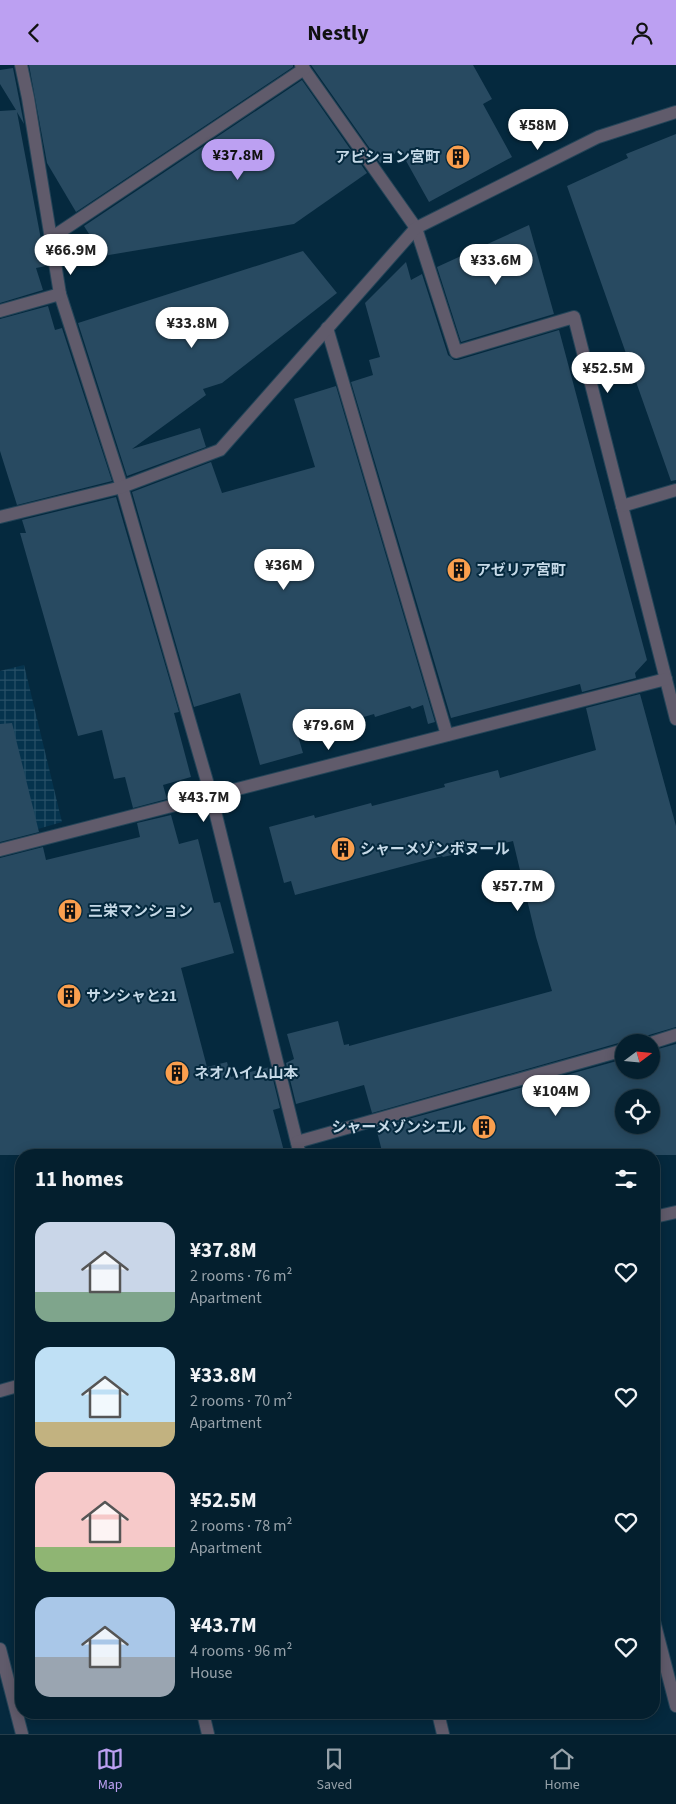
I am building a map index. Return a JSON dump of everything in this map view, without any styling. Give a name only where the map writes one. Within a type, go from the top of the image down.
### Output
[{"type":"street","points":[[21,65],[60,294],[122,487],[211,795],[299,1149]]},
{"type":"street","points":[[51,238],[302,67],[416,228],[456,352],[574,317],[676,719]]},
{"type":"street","points":[[0,517],[122,487],[220,450],[416,228],[598,137],[676,112]]},
{"type":"street","points":[[0,311],[60,294]]},
{"type":"street","points":[[327,328],[447,735]]},
{"type":"street","points":[[622,506],[676,490]]},
{"type":"street","points":[[0,850],[666,679]]},
{"type":"street","points":[[660,1040],[676,1035]]},
{"type":"street","points":[[297,1142],[615,1053]]},
{"type":"street","points":[[660,1216],[676,1212]]},
{"type":"street","points":[[0,1391],[15,1387]]},
{"type":"street","points":[[660,1644],[676,1706]]},
{"type":"street","points":[[0,1649],[15,1707]]},
{"type":"street","points":[[18,1719],[22,1734]]},
{"type":"street","points":[[204,1719],[208,1734]]},
{"type":"street","points":[[439,1719],[443,1734]]},
{"type":"shaded area","points":[[24,665],[62,822],[0,840],[0,671]]},
{"type":"building","points":[[29,65],[293,65],[293,67],[76,212],[47,163]]},
{"type":"building","points":[[311,65],[473,65],[492,99],[483,104],[512,157],[429,202],[400,150],[380,163]]},
{"type":"building","points":[[13,68],[24,124],[17,112],[46,266],[36,268],[43,290],[0,303],[0,111],[16,110],[0,84],[0,70]]},
{"type":"building","points":[[302,80],[367,173],[294,224],[103,256],[84,226]]},
{"type":"building","points":[[676,134],[676,480],[671,481],[567,186],[628,158],[626,154]]},
{"type":"building","points":[[529,225],[554,314],[461,342],[437,267]]},
{"type":"building","points":[[303,251],[337,293],[222,383],[203,389],[206,395],[132,449],[200,428],[206,447],[127,476],[78,323]]},
{"type":"building","points":[[406,262],[411,280],[422,274],[448,355],[454,360],[559,330],[647,660],[635,673],[636,678],[582,692],[580,684],[451,718],[351,382],[373,375],[369,360],[380,357],[365,303]]},
{"type":"building","points":[[48,306],[55,330],[62,328],[112,481],[17,505],[0,451],[0,319]]},
{"type":"building","points":[[336,386],[435,722],[428,724],[423,705],[412,709],[410,706],[375,717],[374,714],[298,736],[303,753],[260,765],[240,693],[194,707],[132,492],[211,462],[222,493],[315,467],[294,399]]},
{"type":"building","points":[[116,497],[179,712],[174,713],[191,777],[163,785],[167,799],[133,808],[125,777],[114,779],[102,730],[78,736],[20,533],[26,533],[22,520]]},
{"type":"building","points":[[640,694],[676,826],[676,1027],[652,1034],[615,1034],[615,1044],[372,1113],[364,1085],[296,1104],[286,1063],[294,1059],[287,1034],[338,1021],[344,1045],[349,1044],[349,1046],[552,991],[536,937],[513,841],[442,856],[295,895],[291,881],[284,883],[269,827],[314,815],[315,818],[371,803],[372,806],[445,787],[444,784],[498,770],[500,778],[596,750],[586,708]]},
{"type":"building","points":[[12,723],[39,832],[0,842],[0,724]]},
{"type":"building","points":[[171,815],[179,844],[198,839],[214,903],[220,902],[234,953],[181,968],[207,1067],[227,1062],[231,1077],[270,1067],[280,1108],[273,1110],[283,1149],[15,1149],[15,1155],[0,1155],[0,858],[43,847],[46,860],[140,837],[137,823]]},
{"type":"building","points":[[676,1044],[676,1155],[660,1155],[660,1149],[381,1149],[376,1128],[615,1062],[615,1079],[660,1079],[660,1048]]},
{"type":"place","name":"アビション宮町","points":[[458,157]]},
{"type":"place","name":"アゼリア宮町","points":[[459,570]]},
{"type":"place","name":"シャーメゾンボヌール","points":[[343,849]]},
{"type":"place","name":"三栄マンション","points":[[70,911]]},
{"type":"place","name":"サンシャと21","points":[[69,996]]},
{"type":"place","name":"ネオハイム山本","points":[[177,1073]]},
{"type":"place","name":"シャーメゾンシエル","points":[[484,1127]]}]
